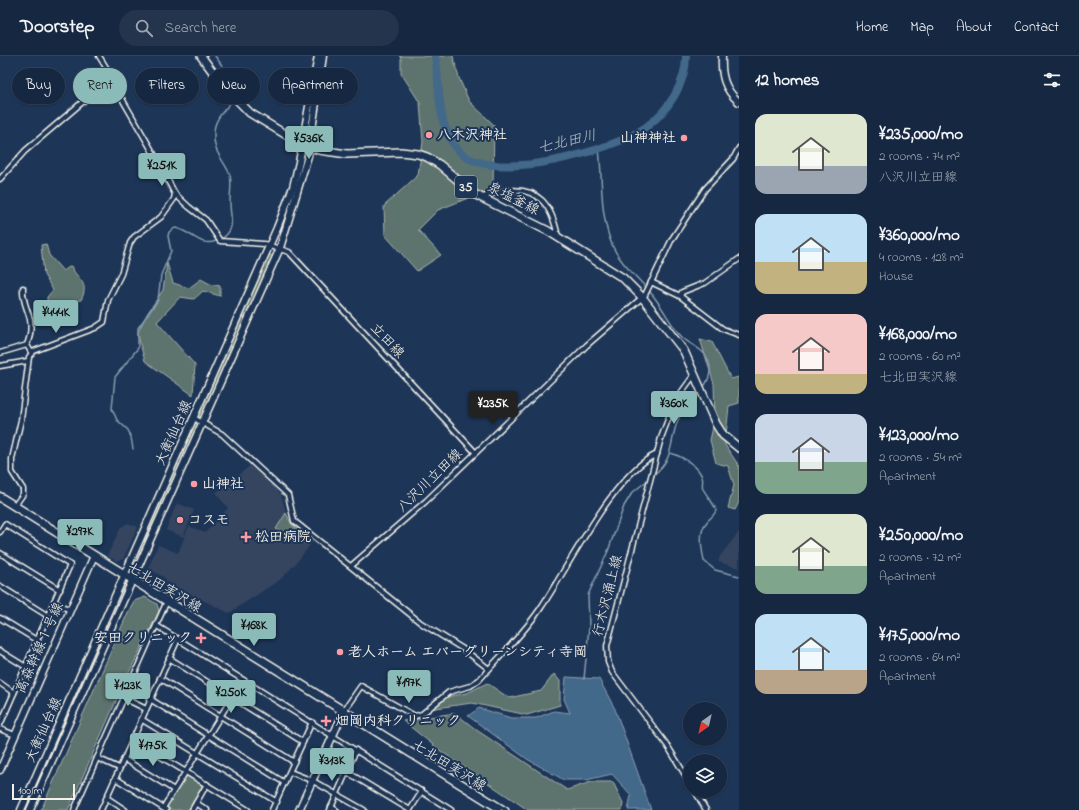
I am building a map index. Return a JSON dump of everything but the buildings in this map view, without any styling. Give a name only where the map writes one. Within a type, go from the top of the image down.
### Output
[{"type":"main road","name":"泉塩釜線","points":[[202,56],[221,83],[250,113],[310,148],[355,155],[392,151],[418,154],[440,165],[459,182],[482,198],[558,237],[623,278],[643,296],[684,351],[711,414],[723,435],[739,448]]},
{"type":"main road","name":"大衡仙台線","points":[[21,810],[194,418],[293,187],[303,144],[318,56]]},
{"type":"main road","name":"大衡仙台線","points":[[30,810],[186,463],[280,248],[300,188],[310,148],[323,56]]},
{"type":"main road","points":[[722,56],[725,83],[728,90],[739,102]]},
{"type":"main road","name":"高森幹線１号線","points":[[0,770],[93,558]]},
{"type":"main road","points":[[299,810],[344,711]]},
{"type":"street","points":[[99,56],[106,68]]},
{"type":"street","points":[[0,179],[25,151],[80,104]]},
{"type":"street","points":[[16,504],[23,494],[23,489],[12,472],[12,459],[22,420],[28,361],[34,351],[95,328],[104,322],[108,300],[121,274],[130,243],[134,237],[161,217],[174,199],[174,194],[154,154],[125,104]]},
{"type":"street","points":[[643,296],[651,284],[672,239],[705,189],[733,159],[739,148]]},
{"type":"street","points":[[482,198],[503,191],[518,189],[540,196],[548,208],[558,237]]},
{"type":"street","name":"立田線","points":[[174,194],[206,220],[220,242],[269,245],[289,252],[475,452]]},
{"type":"street","points":[[680,296],[682,292],[710,280],[739,260]]},
{"type":"street","points":[[651,284],[680,296],[717,325],[739,335]]},
{"type":"street","points":[[23,288],[22,299],[30,326],[27,345],[32,354]]},
{"type":"street","name":"八沢川立田線","points":[[351,566],[426,502],[475,452],[587,345],[643,296]]},
{"type":"street","points":[[0,353],[27,345]]},
{"type":"street","points":[[0,366],[28,361]]},
{"type":"street","name":"行木沢涌上線","points":[[683,771],[667,745],[612,672],[607,654],[608,638],[657,454],[675,401],[695,374]]},
{"type":"street","points":[[194,418],[204,422],[222,434],[288,495],[294,521],[421,623],[463,649],[489,669]]},
{"type":"street","points":[[344,711],[361,686],[414,716],[422,714],[449,692],[470,686],[479,680],[542,607],[603,509],[626,476],[650,456],[657,454]]},
{"type":"street","points":[[175,459],[186,463]]},
{"type":"street","points":[[0,494],[125,575],[506,810]]},
{"type":"street","name":"七北田実沢線","points":[[0,500],[93,558],[125,575]]},
{"type":"street","points":[[0,532],[5,524],[70,565],[38,641],[2,715],[0,725]]},
{"type":"street","points":[[0,553],[60,590]]},
{"type":"street","points":[[0,586],[48,616]]},
{"type":"street","points":[[74,810],[157,626],[167,600]]},
{"type":"street","points":[[54,602],[70,610]]},
{"type":"street","points":[[0,618],[38,641]]},
{"type":"street","points":[[157,626],[452,810]]},
{"type":"street","points":[[101,810],[150,698],[178,639]]},
{"type":"street","points":[[0,651],[26,667]]},
{"type":"street","points":[[169,658],[303,742]]},
{"type":"street","points":[[160,678],[294,762]]},
{"type":"street","points":[[115,778],[165,809],[174,790],[243,680]]},
{"type":"street","points":[[0,683],[14,693]]},
{"type":"street","points":[[124,698],[146,709]]},
{"type":"street","points":[[150,698],[285,783]]},
{"type":"street","name":"七北田実沢線","points":[[344,711],[499,810]]},
{"type":"street","points":[[141,719],[277,802]]},
{"type":"street","points":[[272,810],[277,802],[312,722]]},
{"type":"street","points":[[0,729],[15,735]]},
{"type":"street","points":[[132,739],[248,810]]},
{"type":"street","points":[[336,810],[330,808],[356,750]]},
{"type":"street","points":[[97,758],[120,768]]},
{"type":"street","points":[[124,758],[174,790]]},
{"type":"street","points":[[290,772],[313,780],[364,810]]},
{"type":"street","points":[[347,772],[410,810],[422,791]]},
{"type":"street","points":[[192,810],[207,784]]},
{"type":"street","points":[[107,798],[125,810]]},
{"type":"street","points":[[699,798],[706,810]]},
{"type":"street","points":[[196,803],[207,810]]},
{"type":"shaded area","name":"松田病院","points":[[252,464],[281,495],[287,516],[292,524],[313,541],[297,562],[281,579],[229,613],[166,582],[165,578],[148,568],[158,545],[178,553],[189,526],[205,533],[228,508],[216,493]]},
{"type":"shaded area","name":"コスモ","points":[[177,503],[194,510],[183,537],[166,530]]},
{"type":"shaded area","points":[[128,523],[138,527],[123,559],[117,561],[107,556],[121,527]]},
{"type":"shaded area","points":[[739,532],[739,568],[718,562],[720,556]]},
{"type":"shaded area","points":[[566,677],[599,679],[615,709],[651,810],[628,810],[631,795],[612,774],[586,780],[564,780],[527,759],[468,716],[479,708],[511,718],[536,718],[554,711],[570,713],[564,699]]},
{"type":"green space","points":[[399,56],[453,56],[459,78],[469,101],[494,125],[493,188],[438,210],[418,230],[441,255],[417,271],[385,235],[384,206],[418,175],[423,142],[420,103],[401,73],[401,58]]},
{"type":"green space","points":[[46,244],[49,255],[63,271],[71,266],[84,285],[81,300],[73,301],[53,314],[47,305],[47,297],[53,290],[44,275],[41,245]]},
{"type":"green space","points":[[269,254],[274,257],[202,418],[197,416]]},
{"type":"green space","points":[[167,263],[173,283],[189,288],[201,279],[210,284],[220,286],[220,296],[203,291],[194,299],[180,297],[157,322],[195,365],[193,395],[145,361],[140,344],[138,332],[147,314],[163,290]]},
{"type":"green space","points":[[700,339],[712,342],[731,379],[739,377],[739,403],[729,406],[725,445],[739,466],[739,502],[735,510],[728,508],[734,485],[728,466],[716,463],[710,440],[715,418],[714,384]]},
{"type":"green space","points":[[195,422],[199,424],[183,460],[179,458]]},
{"type":"green space","points":[[177,463],[181,466],[144,542],[151,521]]},
{"type":"green space","points":[[286,513],[292,525],[310,539],[306,544],[276,529]]},
{"type":"green space","points":[[145,597],[157,604],[159,611],[124,683],[68,810],[41,810],[129,610],[134,601]]},
{"type":"green space","points":[[554,674],[560,681],[560,705],[527,715],[472,703],[429,709],[446,697],[467,693],[487,683],[509,698],[541,691]]},
{"type":"green space","points":[[455,713],[478,731],[567,790],[591,782],[613,782],[623,803],[622,810],[528,810],[442,752],[403,721]]},
{"type":"green space","points":[[186,774],[201,783],[202,787],[188,810],[172,810],[166,807]]},
{"type":"waterway","points":[[215,56],[224,68]]},
{"type":"waterway","name":"七北田川","points":[[435,56],[440,108],[447,132],[453,143],[461,153],[477,162],[500,165],[526,165],[554,161],[582,154],[608,146],[646,127],[662,113],[674,96],[683,77],[686,56]]},
{"type":"waterway","points":[[221,239],[229,231],[232,221],[230,206],[231,182],[228,169],[219,156],[215,146],[214,128],[218,119],[230,104]]},
{"type":"waterway","points":[[599,149],[603,211],[605,223],[613,247],[622,262],[652,294],[681,336],[701,351],[707,358],[710,366],[710,373],[703,388]]},
{"type":"waterway","points":[[133,449],[128,430],[117,420],[112,409],[115,377],[138,348],[138,328],[158,300],[161,275],[171,251],[168,236],[169,232],[175,228],[180,229],[205,242],[210,243],[216,241]]},
{"type":"waterway","points":[[653,475],[665,463],[670,450],[675,428],[682,412],[699,392]]},
{"type":"waterway","points":[[670,453],[679,456],[697,469],[703,478],[703,489],[716,510],[706,523],[702,532],[701,542],[704,561],[715,570],[739,576]]},
{"type":"waterway","points":[[584,679],[589,627],[588,595],[608,551],[624,506],[632,493],[649,479]]},
{"type":"place","name":"八木沢神社","points":[[429,135]]},
{"type":"place","name":"山神神社","points":[[684,138]]},
{"type":"place","name":"山神社","points":[[194,484]]},
{"type":"place","name":"コスモ","points":[[180,520]]},
{"type":"place","name":"松田病院","points":[[246,537]]},
{"type":"place","name":"安田クリニック","points":[[201,638]]},
{"type":"place","name":"老人ホーム エバーグリーンシティ寺岡","points":[[340,652]]},
{"type":"place","name":"畑岡内科クリニック","points":[[326,721]]}]
